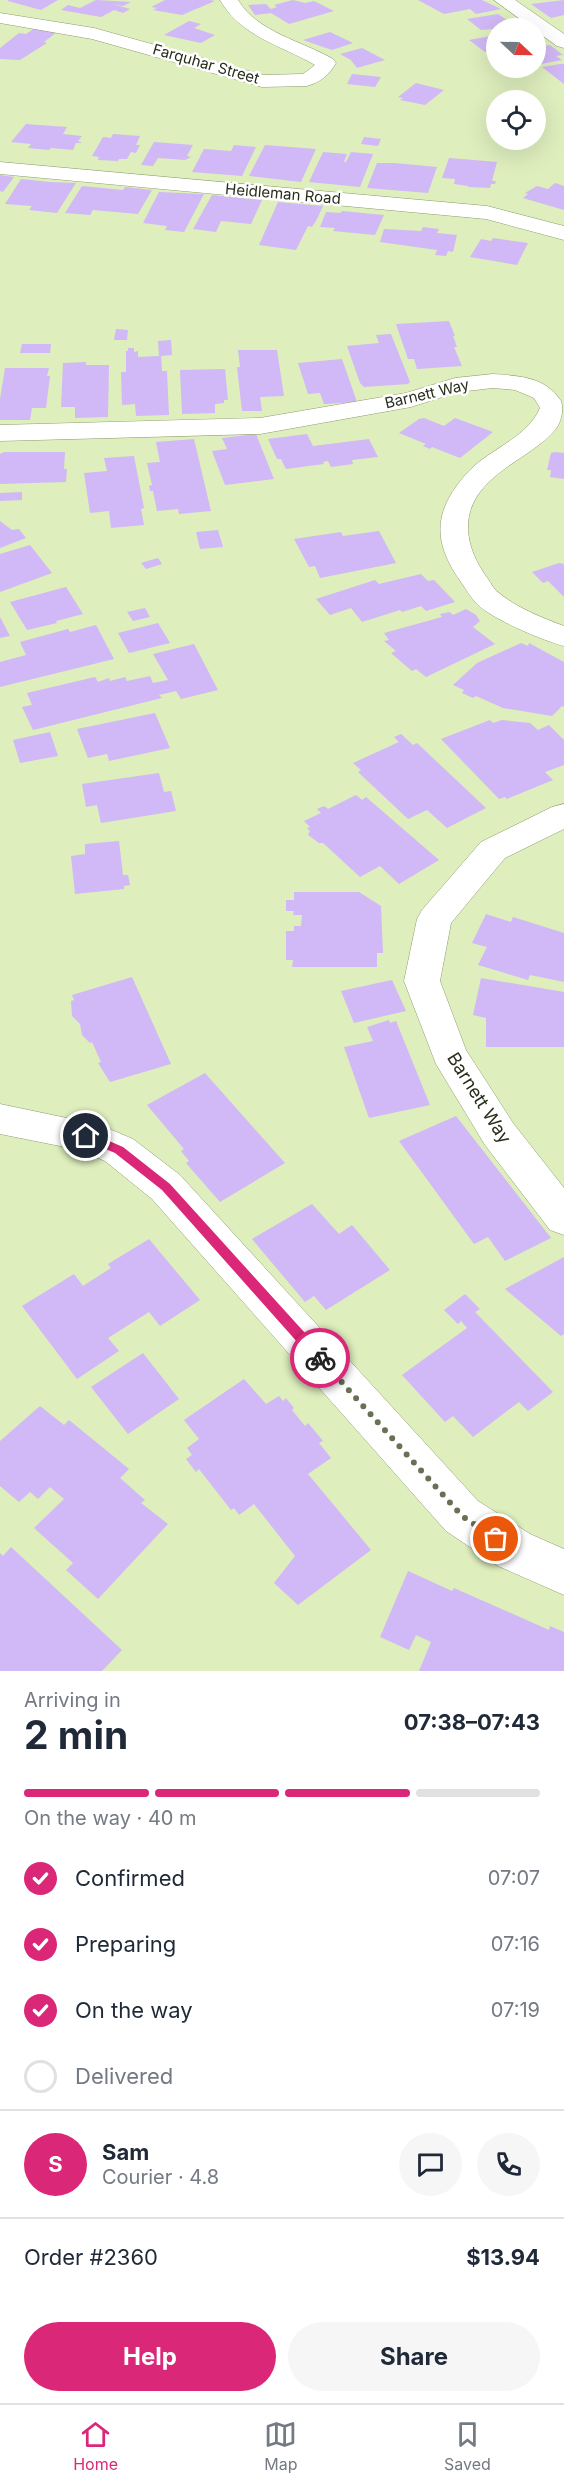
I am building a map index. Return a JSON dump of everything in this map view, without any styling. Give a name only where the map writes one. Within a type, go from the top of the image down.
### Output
[{"type":"street","name":"Farquhar Street","points":[[0,18],[104,36],[262,81],[307,80],[322,71],[326,63],[249,23],[236,13],[229,0]]},
{"type":"street","points":[[504,0],[564,42]]},
{"type":"street","name":"Heidleman Road","points":[[0,168],[488,213],[564,233]]},
{"type":"street","name":"Barnett Way","points":[[0,433],[260,426],[411,399],[455,385],[493,381],[519,383],[543,393],[553,408],[545,426],[478,476],[458,505],[453,529],[461,562],[488,599],[532,624],[564,637]]},
{"type":"street","name":"Barnett Way","points":[[564,815],[493,850],[434,919],[422,981],[449,1054],[500,1134],[564,1218]]},
{"type":"street","points":[[0,1119],[86,1136],[119,1150],[166,1187],[462,1516],[514,1550],[564,1572]]},
{"type":"building","points":[[8,0],[58,0],[41,10],[8,1]]},
{"type":"building","points":[[96,0],[131,2],[123,6],[112,4],[130,9],[123,13],[114,10],[101,17],[61,10],[68,5],[80,8]]},
{"type":"building","points":[[165,0],[215,1],[182,15],[153,10],[157,8],[151,7]]},
{"type":"building","points":[[293,0],[305,3],[314,1],[334,11],[289,24],[271,13],[255,15],[248,5],[266,4],[271,9],[277,7],[274,5]]},
{"type":"building","points":[[418,0],[482,0],[501,9],[476,14],[470,9],[444,14]]},
{"type":"building","points":[[564,0],[564,15],[551,18],[531,4]]},
{"type":"building","points":[[498,14],[504,18],[486,18],[486,30],[481,30],[467,19]]},
{"type":"building","points":[[189,21],[201,24],[194,28],[215,35],[201,43],[164,35]]},
{"type":"building","points":[[35,28],[57,32],[44,42],[47,43],[20,60],[0,59],[0,48],[19,33],[26,34]]},
{"type":"building","points":[[330,32],[353,43],[332,50],[303,40]]},
{"type":"building","points":[[486,37],[486,52],[485,52],[469,40]]},
{"type":"building","points":[[550,45],[563,55],[556,56],[562,60],[546,63],[546,46]]},
{"type":"building","points":[[362,48],[385,60],[357,68],[351,60],[340,54]]},
{"type":"building","points":[[564,64],[564,84],[546,70],[546,66]]},
{"type":"building","points":[[352,74],[381,77],[375,87],[347,84]]},
{"type":"building","points":[[416,83],[444,90],[425,105],[400,100],[403,98],[398,97]]},
{"type":"building","points":[[26,124],[67,127],[63,134],[82,136],[78,141],[82,143],[76,143],[73,150],[51,148],[49,150],[28,148],[31,144],[11,142]]},
{"type":"building","points":[[113,134],[140,136],[136,145],[140,145],[136,153],[131,152],[127,159],[118,161],[98,160],[99,157],[92,156],[103,137],[111,138]]},
{"type":"building","points":[[364,137],[381,139],[378,146],[361,144]]},
{"type":"building","points":[[154,142],[193,145],[187,156],[191,157],[185,160],[158,158],[153,166],[141,165]]},
{"type":"building","points":[[234,145],[256,147],[242,176],[192,172],[204,149],[231,151]]},
{"type":"building","points":[[265,145],[316,149],[301,182],[249,176]]},
{"type":"building","points":[[323,152],[347,154],[344,162],[351,152],[373,154],[360,187],[309,182]]},
{"type":"building","points":[[449,158],[497,162],[492,181],[496,181],[495,184],[491,184],[490,188],[468,187],[454,184],[455,179],[442,178]]},
{"type":"building","points":[[377,163],[437,167],[428,193],[367,188]]},
{"type":"building","points":[[0,175],[14,177],[3,192],[0,191]]},
{"type":"building","points":[[21,179],[76,183],[57,213],[29,210],[32,206],[5,204]]},
{"type":"building","points":[[555,183],[564,186],[564,210],[523,198],[528,194],[525,193],[537,186],[548,189]]},
{"type":"building","points":[[82,186],[152,190],[138,214],[93,210],[90,215],[65,213]]},
{"type":"building","points":[[159,192],[204,194],[184,232],[165,230],[167,226],[143,223]]},
{"type":"building","points":[[212,195],[262,200],[251,224],[221,221],[216,232],[193,229]]},
{"type":"building","points":[[278,202],[323,206],[312,227],[308,226],[296,250],[259,245]]},
{"type":"building","points":[[342,211],[384,215],[375,235],[333,231],[335,228],[320,227],[326,212],[340,213]]},
{"type":"building","points":[[423,227],[439,229],[437,233],[457,235],[453,252],[448,251],[446,256],[435,255],[437,250],[380,242],[384,229],[421,231]]},
{"type":"building","points":[[493,238],[528,243],[517,265],[470,257],[481,239],[491,241]]},
{"type":"building","points":[[449,321],[455,336],[453,336],[457,347],[454,347],[462,366],[417,369],[414,359],[408,359],[396,324]]},
{"type":"building","points":[[116,329],[128,330],[127,340],[114,340]]},
{"type":"building","points":[[391,334],[410,382],[364,387],[360,383],[347,346],[379,343],[376,335]]},
{"type":"building","points":[[171,340],[172,355],[161,356],[162,371],[167,371],[169,415],[136,416],[135,404],[122,405],[121,372],[126,372],[126,351],[128,348],[134,348],[134,352],[138,351],[138,357],[159,356],[158,341]]},
{"type":"building","points":[[22,344],[51,344],[50,353],[20,353]]},
{"type":"building","points":[[238,350],[277,350],[284,396],[260,397],[262,411],[242,411],[237,367],[240,367]]},
{"type":"building","points":[[342,359],[357,402],[324,404],[320,393],[308,394],[298,363]]},
{"type":"building","points":[[86,362],[86,365],[109,365],[108,417],[75,418],[75,407],[61,407],[63,363]]},
{"type":"building","points":[[5,368],[49,368],[46,408],[32,408],[30,420],[0,420],[0,399]]},
{"type":"building","points":[[225,369],[228,400],[215,404],[215,413],[182,414],[180,370]]},
{"type":"building","points":[[424,418],[444,426],[455,418],[493,432],[460,458],[432,447],[430,449],[423,446],[426,444],[399,433]]},
{"type":"building","points":[[256,434],[274,479],[225,485],[212,451],[227,449],[222,438]]},
{"type":"building","points":[[307,434],[313,446],[369,439],[378,457],[352,460],[353,464],[331,467],[328,461],[323,462],[324,464],[286,469],[281,459],[277,459],[268,439]]},
{"type":"building","points":[[194,439],[211,511],[179,514],[178,509],[157,511],[153,491],[150,491],[149,486],[152,485],[147,463],[160,462],[156,442]]},
{"type":"building","points":[[4,452],[65,452],[66,482],[0,484],[0,454]]},
{"type":"building","points":[[551,453],[564,453],[564,479],[550,477],[551,470],[547,470]]},
{"type":"building","points":[[134,456],[144,508],[141,509],[144,525],[111,528],[109,511],[90,513],[84,473],[107,471],[104,458]]},
{"type":"building","points":[[22,492],[22,500],[0,501],[0,493]]},
{"type":"building","points":[[0,521],[12,530],[19,529],[26,538],[0,548]]},
{"type":"building","points":[[218,530],[223,547],[200,549],[196,532]]},
{"type":"building","points":[[379,531],[396,563],[320,578],[315,566],[309,567],[294,539],[341,532],[343,536]]},
{"type":"building","points":[[30,545],[52,573],[0,592],[0,554]]},
{"type":"building","points":[[158,558],[162,564],[146,569],[141,563]]},
{"type":"building","points":[[559,563],[564,564],[564,597],[548,581],[543,583],[532,572]]},
{"type":"building","points":[[421,574],[428,581],[434,580],[455,602],[426,611],[421,606],[402,612],[400,610],[362,622],[351,608],[330,615],[316,599],[375,580],[379,584]]},
{"type":"building","points":[[66,587],[83,614],[27,630],[10,602]]},
{"type":"building","points":[[145,608],[150,617],[133,621],[127,612]]},
{"type":"building","points":[[466,609],[476,615],[480,621],[473,627],[495,644],[426,677],[416,669],[412,671],[391,653],[396,651],[384,641],[389,640],[384,633],[442,617],[440,614],[450,612],[453,615]]},
{"type":"building","points":[[0,617],[10,636],[0,638]]},
{"type":"building","points":[[158,623],[170,643],[129,653],[118,633]]},
{"type":"building","points":[[96,625],[114,659],[0,687],[0,662],[26,655],[20,642],[68,629],[70,632]]},
{"type":"building","points":[[521,643],[528,646],[529,643],[564,662],[564,707],[562,706],[552,716],[503,708],[476,696],[473,698],[462,693],[464,690],[453,685],[477,663]]},
{"type":"building","points":[[194,644],[218,690],[181,699],[176,691],[159,695],[162,698],[33,730],[22,707],[32,705],[27,693],[95,677],[98,682],[109,678],[110,681],[125,677],[127,681],[150,676],[153,683],[168,680],[153,654]]},
{"type":"building","points":[[155,713],[170,748],[109,761],[107,754],[88,758],[77,729]]},
{"type":"building","points":[[490,720],[493,723],[502,720],[530,723],[538,730],[549,725],[564,740],[564,765],[545,772],[553,780],[507,799],[505,797],[499,799],[441,739]]},
{"type":"building","points":[[50,732],[58,756],[20,763],[13,740]]},
{"type":"building","points":[[401,734],[413,745],[417,743],[486,808],[447,828],[427,810],[408,819],[358,772],[361,770],[353,763],[399,742],[394,737]]},
{"type":"building","points":[[159,773],[164,792],[171,791],[176,811],[101,823],[97,805],[86,807],[82,784]]},
{"type":"building","points":[[356,795],[362,800],[366,797],[439,860],[399,884],[380,866],[360,877],[323,843],[319,843],[308,835],[310,831],[307,828],[310,827],[304,821],[321,813],[317,809],[324,806],[328,809]]},
{"type":"building","points":[[119,841],[123,875],[128,875],[130,885],[124,886],[124,889],[75,894],[71,856],[85,854],[85,844]]},
{"type":"building","points":[[294,892],[359,892],[381,906],[383,953],[377,953],[377,967],[292,967],[293,960],[286,960],[286,931],[294,931],[294,926],[301,926],[302,915],[293,915],[294,911],[286,911],[286,900],[294,900]]},
{"type":"building","points":[[486,914],[511,922],[513,917],[564,933],[564,982],[530,975],[528,980],[478,965],[487,947],[472,943]]},
{"type":"building","points":[[132,977],[171,1064],[110,1082],[98,1063],[101,1062],[92,1042],[90,1043],[82,1035],[80,1024],[72,1016],[71,1001],[74,1000],[72,995]]},
{"type":"building","points":[[481,978],[564,992],[564,1047],[486,1047],[486,1018],[473,1015]]},
{"type":"building","points":[[392,980],[406,1011],[354,1023],[341,991]]},
{"type":"building","points":[[389,1020],[390,1023],[396,1021],[430,1105],[369,1118],[344,1047],[373,1041],[367,1027]]},
{"type":"building","points":[[205,1073],[285,1163],[220,1202],[186,1163],[189,1161],[181,1151],[184,1149],[147,1105]]},
{"type":"building","points":[[456,1116],[551,1238],[505,1261],[488,1237],[474,1244],[399,1141]]},
{"type":"building","points":[[312,1204],[339,1234],[352,1225],[390,1270],[326,1310],[314,1296],[305,1302],[252,1239]]},
{"type":"building","points":[[149,1239],[200,1300],[160,1326],[149,1312],[108,1338],[119,1351],[77,1379],[22,1306],[74,1274],[83,1286],[111,1268],[108,1264]]},
{"type":"building","points":[[564,1257],[564,1334],[561,1336],[505,1289]]},
{"type":"building","points":[[465,1294],[480,1309],[475,1312],[553,1392],[528,1411],[519,1402],[473,1437],[453,1416],[445,1422],[402,1375],[467,1328],[461,1321],[458,1324],[444,1310]]},
{"type":"building","points":[[143,1353],[179,1399],[128,1434],[91,1387]]},
{"type":"building","points":[[244,1379],[266,1404],[279,1396],[283,1401],[286,1398],[305,1426],[308,1423],[323,1441],[319,1443],[331,1458],[308,1474],[371,1550],[298,1605],[274,1583],[295,1556],[254,1504],[239,1515],[234,1508],[231,1510],[199,1469],[196,1472],[186,1459],[192,1455],[187,1448],[199,1439],[184,1420]]},
{"type":"building","points":[[40,1406],[64,1425],[69,1420],[129,1469],[120,1478],[145,1500],[141,1503],[168,1524],[98,1599],[66,1570],[73,1563],[34,1528],[64,1499],[50,1487],[38,1499],[30,1492],[19,1502],[0,1486],[0,1441]]},
{"type":"building","points":[[11,1547],[122,1650],[102,1671],[0,1671],[0,1553],[3,1556]]},
{"type":"building","points":[[408,1571],[452,1591],[454,1588],[549,1630],[550,1626],[564,1632],[564,1671],[419,1671],[431,1642],[416,1635],[409,1650],[380,1637]]},
{"type":"way so far","points":[[320,1358],[462,1516],[496,1539]]},
{"type":"route","points":[[86,1136],[119,1150],[166,1187],[320,1358]]}]
